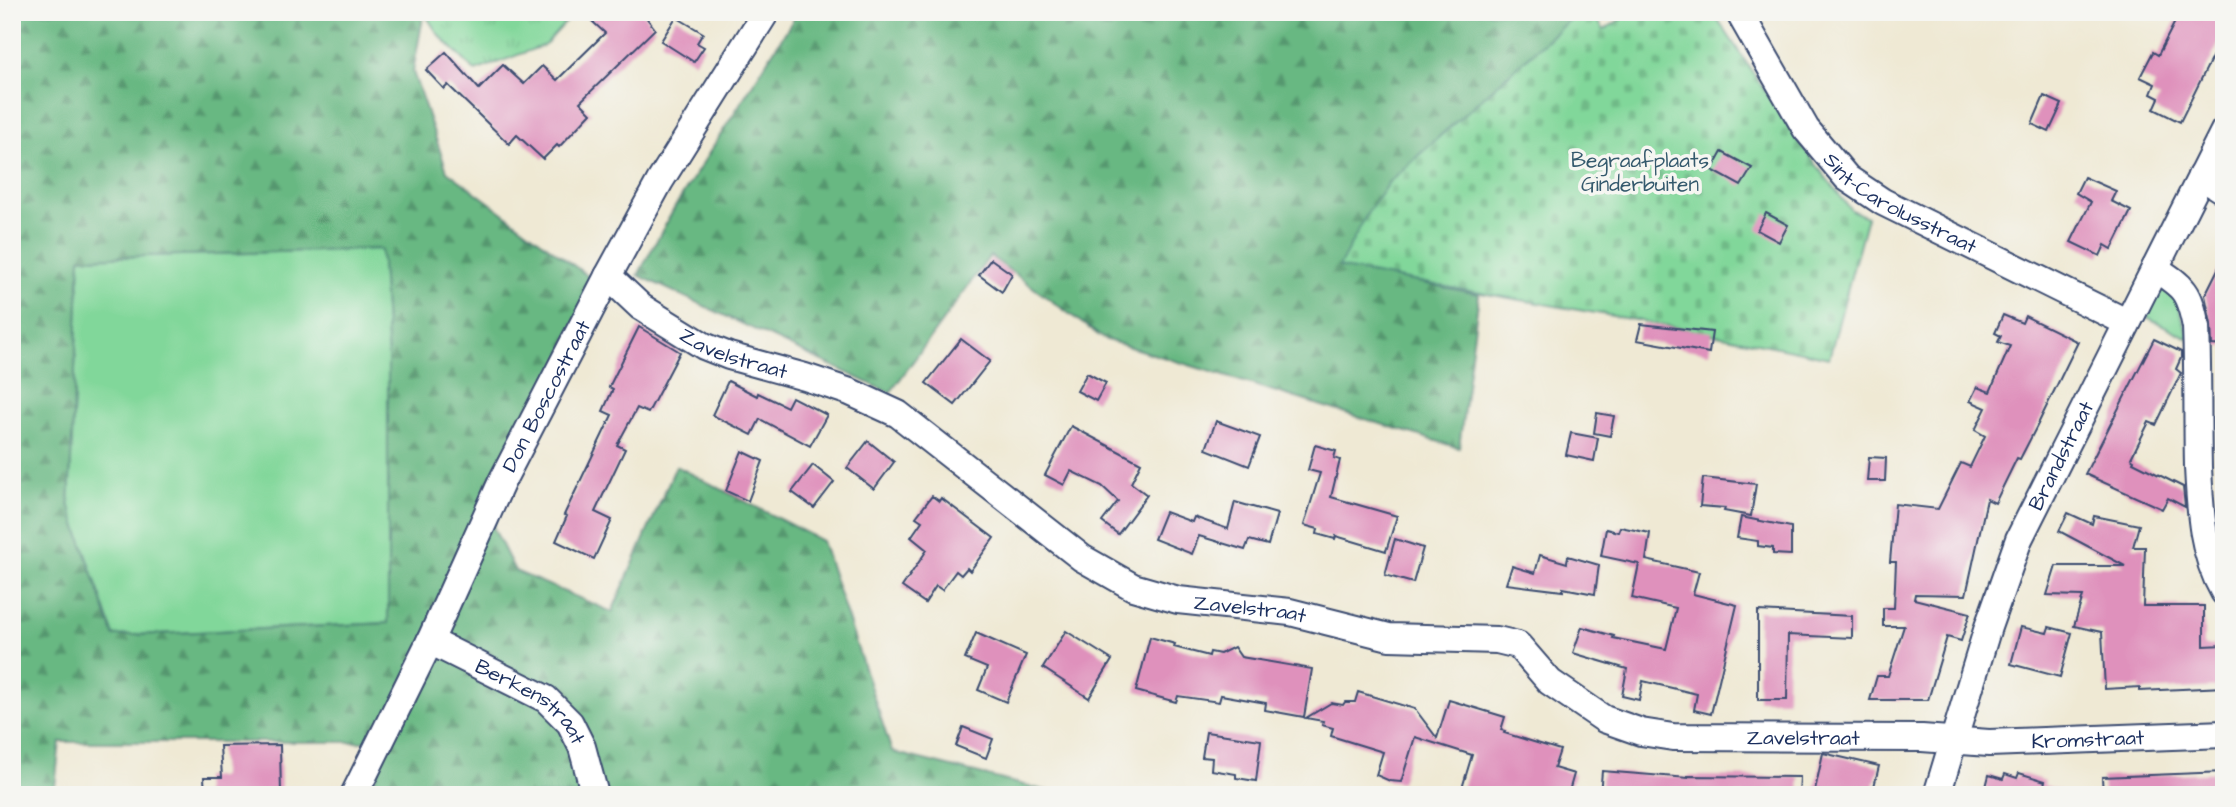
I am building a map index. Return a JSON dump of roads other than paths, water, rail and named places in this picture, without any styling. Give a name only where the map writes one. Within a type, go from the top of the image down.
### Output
[{"type":"street","name":"Don Boscostraat","points":[[354,795],[430,641],[502,481],[608,276],[660,181],[766,12]]},
{"type":"street","name":"Sint-Carolusstraat","points":[[1739,12],[1806,129],[1847,178],[1883,202],[2126,322]]},
{"type":"street","name":"Brandstraat","points":[[1937,795],[2018,539],[2224,131]]},
{"type":"street","points":[[2202,176],[2224,191]]},
{"type":"street","points":[[2155,268],[2175,281],[2191,299],[2196,327],[2199,508],[2206,547],[2217,581],[2224,592]]},
{"type":"street","name":"Zavelstraat","points":[[608,276],[641,307],[704,346],[850,392],[898,414],[1082,558],[1133,587],[1178,600],[1290,612],[1389,637],[1497,640],[1518,645],[1550,682],[1604,719],[1641,732],[1673,737],[1922,738],[1953,741]]},
{"type":"street","name":"Berkenstraat","points":[[430,641],[546,699],[570,723],[582,747],[594,795]]},
{"type":"street","name":"Kromstraat","points":[[1953,741],[1989,743],[2224,734]]},
{"type":"park label","name":"Begraafplaats Ginderbuiten","points":[[1640,172]]}]
